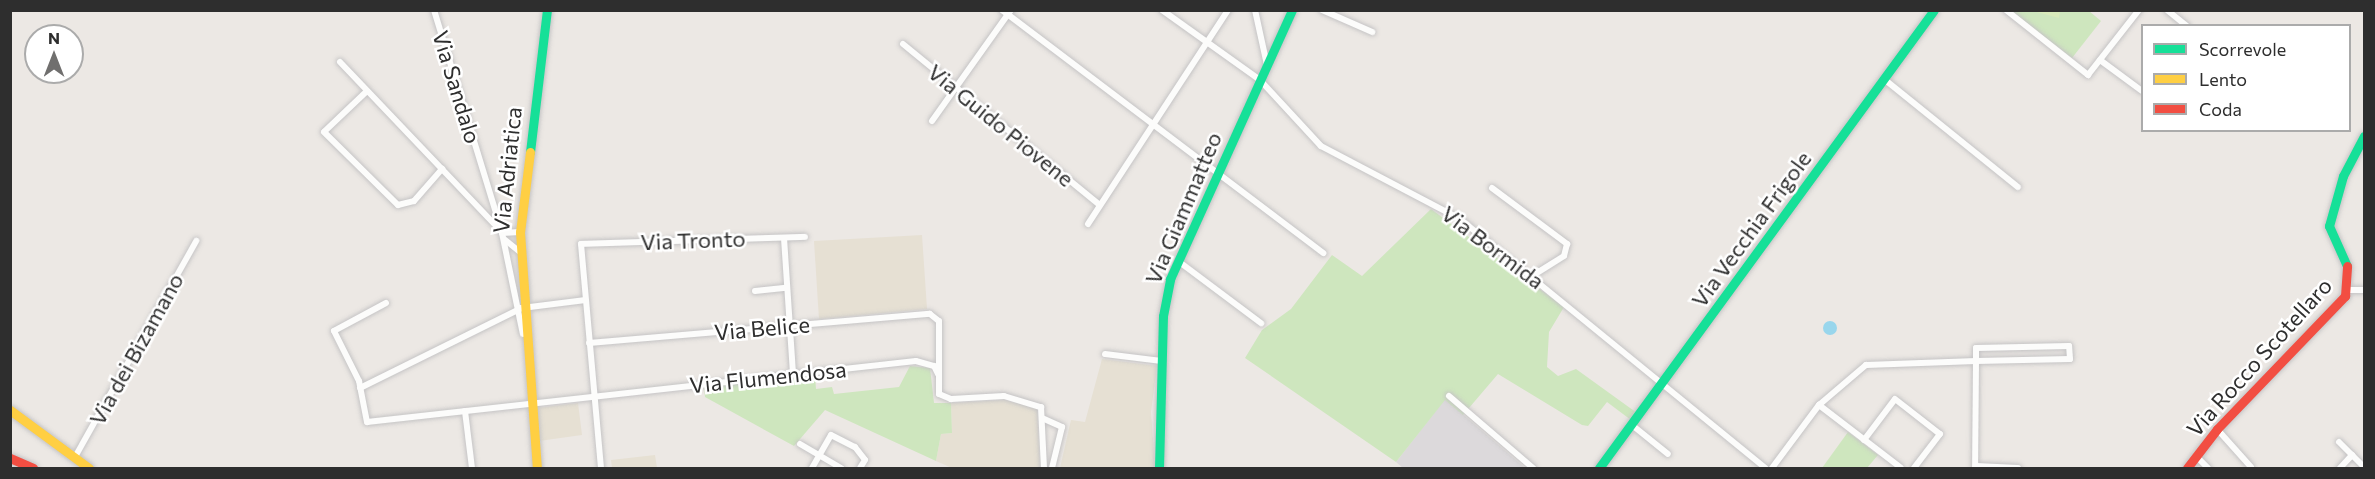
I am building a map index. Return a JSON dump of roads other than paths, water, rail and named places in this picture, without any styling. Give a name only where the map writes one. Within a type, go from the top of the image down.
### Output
[{"type":"street","name":"Via Sandalo","points":[[434,10],[503,236]]},
{"type":"street","name":"Via Adriatica","points":[[518,310],[520,232],[547,10]]},
{"type":"street","name":"Via Bormida","points":[[1162,10],[1260,80],[1321,146],[1436,204],[1621,345],[1661,387],[1765,468]]},
{"type":"street","points":[[1088,224],[1228,10]]},
{"type":"street","points":[[1255,10],[1267,65]]},
{"type":"street","name":"Via Giammatteo","points":[[1159,468],[1166,296],[1178,261],[1292,10]]},
{"type":"street","points":[[1322,10],[1372,32]]},
{"type":"street","name":"Via Vecchia Frigole","points":[[1599,468],[1661,387],[1934,10]]},
{"type":"street","points":[[2006,10],[2088,75],[2139,10]]},
{"type":"street","points":[[2167,10],[2184,24]]},
{"type":"street","points":[[932,121],[1007,12],[1323,253]]},
{"type":"street","name":"Via Guido Piovene","points":[[903,44],[1100,205]]},
{"type":"street","points":[[2100,60],[2141,90]]},
{"type":"street","points":[[340,62],[520,252]]},
{"type":"street","points":[[1884,79],[2018,187]]},
{"type":"street","points":[[367,91],[324,132],[398,205],[414,201],[442,169]]},
{"type":"street","name":"Via Rocco Scotellaro","points":[[2187,468],[2217,429],[2348,290],[2349,271],[2328,226],[2343,176],[2364,136]]},
{"type":"street","points":[[1492,188],[1568,244],[1564,256],[1532,276]]},
{"type":"street","points":[[503,236],[520,232]]},
{"type":"street","name":"Via Adriatica","points":[[503,236],[523,334],[537,468]]},
{"type":"street","name":"Via Tronto","points":[[586,300],[581,244],[805,237]]},
{"type":"street","points":[[784,238],[793,374]]},
{"type":"street","name":"Via dei Bizamano","points":[[75,457],[196,241]]},
{"type":"street","points":[[1178,261],[1261,323]]},
{"type":"street","points":[[755,291],[786,288]]},
{"type":"street","points":[[2348,290],[2364,290]]},
{"type":"street","points":[[386,303],[334,331],[360,388],[518,310],[586,300],[601,468]]},
{"type":"street","name":"Via Belice","points":[[589,343],[936,316],[938,374]]},
{"type":"street","points":[[1772,468],[1819,405],[1866,365],[1976,361],[2070,359],[2069,346],[1976,348],[1976,361],[1976,467],[2018,468]]},
{"type":"street","points":[[1105,354],[1162,361]]},
{"type":"street","name":"Via Flumendosa","points":[[360,388],[367,422],[916,361],[934,366],[938,374]]},
{"type":"street","points":[[938,374],[944,398],[1004,396],[1041,407],[1044,468]]},
{"type":"street","points":[[1449,396],[1533,468]]},
{"type":"street","points":[[1864,440],[1895,399],[1940,434],[1914,468]]},
{"type":"street","points":[[1819,405],[1901,468]]},
{"type":"street","points":[[10,410],[89,468]]},
{"type":"street","points":[[465,411],[472,468]]},
{"type":"street","points":[[1042,418],[1062,427],[1052,468]]},
{"type":"street","points":[[1632,424],[1668,454]]},
{"type":"street","points":[[2217,429],[2251,467]]},
{"type":"street","points":[[812,468],[831,435],[855,447],[865,460],[860,468]]},
{"type":"street","points":[[2339,442],[2364,466]]},
{"type":"street","points":[[800,444],[841,468]]},
{"type":"street","points":[[2340,468],[2352,455]]},
{"type":"street","points":[[2196,456],[2208,468]]},
{"type":"street","points":[[14,458],[33,468]]},
{"type":"water","points":[[1827,321],[1833,321],[1837,328],[1833,335],[1827,335],[1823,331],[1823,325]]}]
